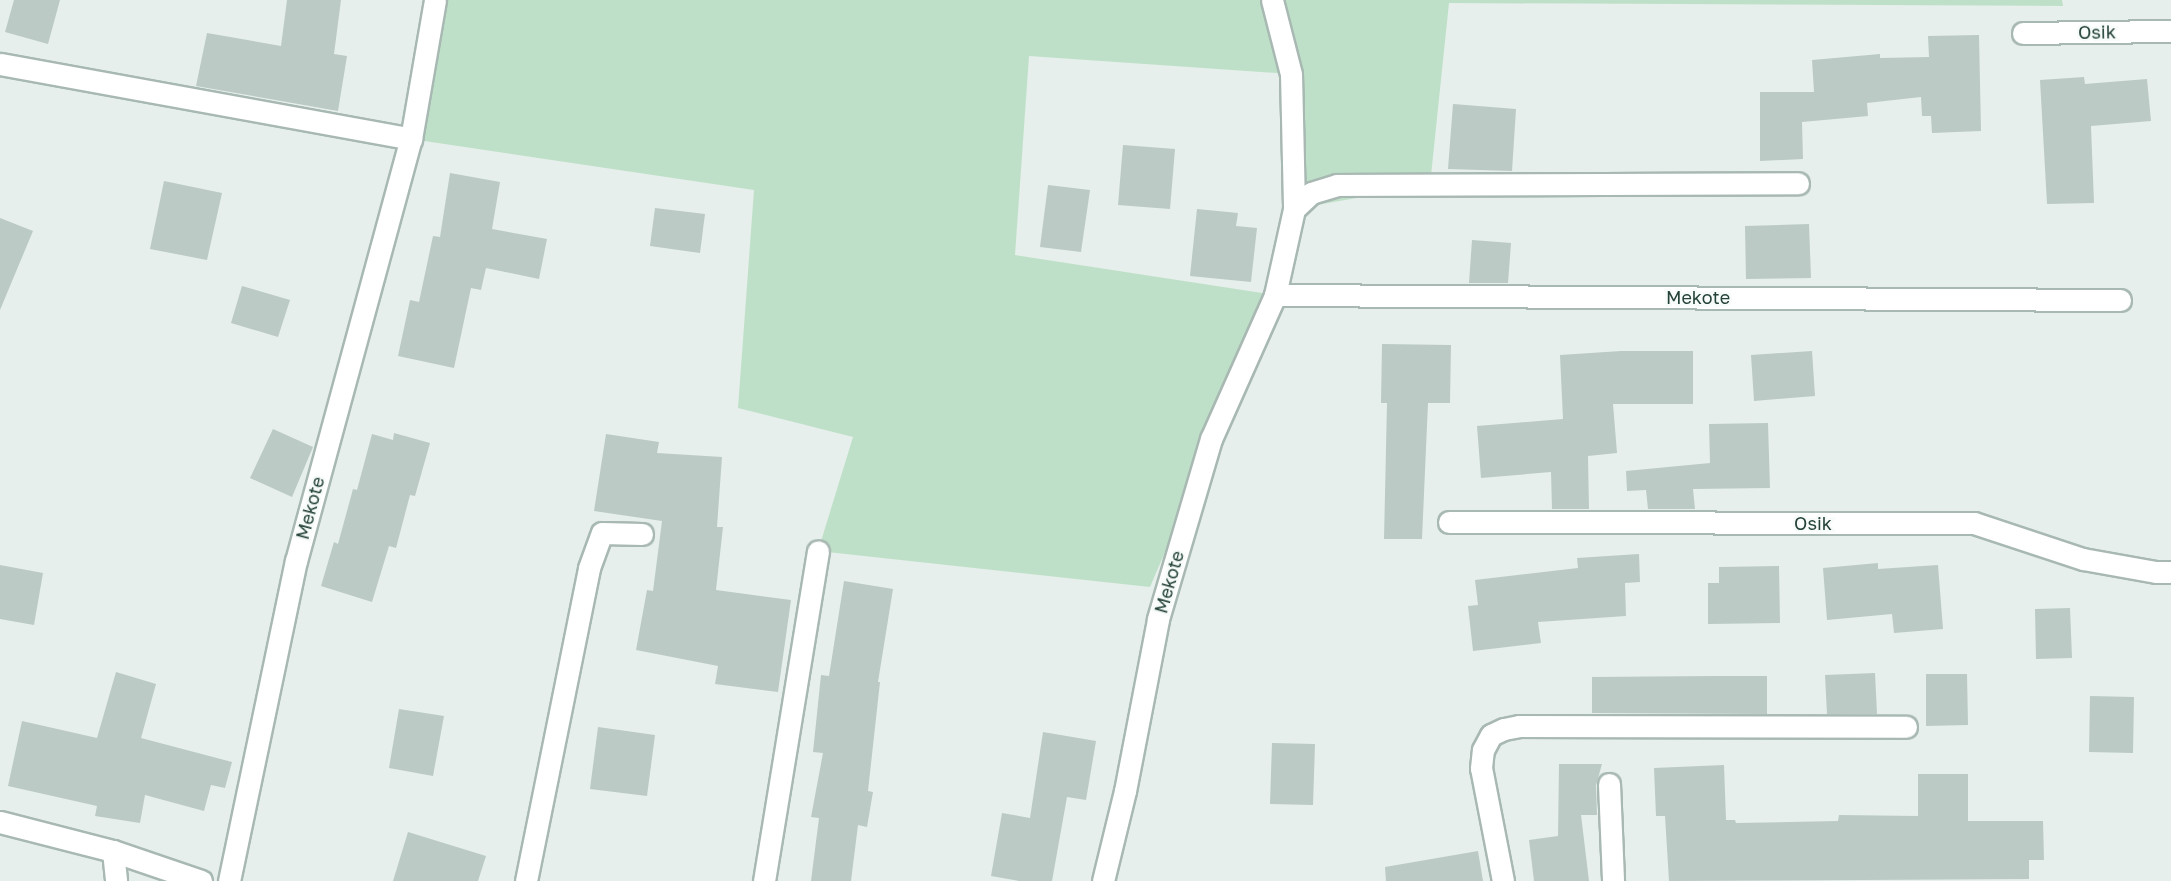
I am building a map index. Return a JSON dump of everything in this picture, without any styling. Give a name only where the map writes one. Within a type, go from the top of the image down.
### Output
[{"type":"street","name":"Mekote","points":[[229,881],[296,561],[411,139],[435,0]]},
{"type":"street","name":"Mekote","points":[[1103,881],[1162,606],[1211,439],[1275,295],[1294,209],[1291,74],[1272,0]]},
{"type":"street","name":"Osik","points":[[2023,33],[2171,31]]},
{"type":"street","points":[[0,64],[411,139]]},
{"type":"street","points":[[1294,209],[1311,193],[1337,185],[1798,183]]},
{"type":"street","name":"Mekote","points":[[1275,295],[2120,300]]},
{"type":"street","name":"Osik","points":[[1449,522],[1974,523],[2083,559],[2156,572],[2171,572]]},
{"type":"street","points":[[526,881],[589,568],[602,533],[642,534]]},
{"type":"street","points":[[764,881],[818,551]]},
{"type":"street","points":[[1503,881],[1481,768],[1483,750],[1492,735],[1504,729],[1519,726],[1906,727]]},
{"type":"street","points":[[1609,784],[1613,881]]},
{"type":"street","points":[[0,822],[113,851],[201,881]]},
{"type":"street","points":[[113,851],[116,881]]},
{"type":"green space","points":[[435,0],[2062,0],[2063,6],[1449,3],[1430,185],[1294,209],[1291,74],[1029,56],[1015,255],[1275,295],[1150,587],[818,551],[853,437],[738,408],[754,190],[411,139]]},
{"type":"building","points":[[14,0],[60,0],[48,44],[5,32]]},
{"type":"building","points":[[287,0],[341,0],[334,54],[347,56],[338,111],[196,86],[207,33],[281,46]]},
{"type":"building","points":[[1979,35],[1981,131],[1932,133],[1931,116],[1922,116],[1921,97],[1867,103],[1868,116],[1802,122],[1803,159],[1760,161],[1760,92],[1814,92],[1812,60],[1880,54],[1880,58],[1929,57],[1928,36]]},
{"type":"building","points":[[2084,77],[2085,84],[2147,79],[2151,121],[2091,126],[2094,203],[2047,204],[2040,80]]},
{"type":"building","points":[[1453,104],[1516,109],[1512,171],[1448,169]]},
{"type":"building","points":[[1123,145],[1175,149],[1170,209],[1118,205]]},
{"type":"building","points":[[450,173],[500,182],[492,229],[547,239],[539,279],[486,268],[481,290],[471,288],[454,368],[398,356],[410,300],[419,302],[433,236],[440,237]]},
{"type":"building","points":[[164,181],[222,193],[207,260],[150,249]]},
{"type":"building","points":[[1048,185],[1090,190],[1081,252],[1040,247]]},
{"type":"building","points":[[655,208],[705,214],[700,253],[650,246]]},
{"type":"building","points":[[1197,209],[1238,213],[1236,226],[1257,228],[1251,282],[1190,276]]},
{"type":"building","points":[[0,218],[33,231],[0,310]]},
{"type":"building","points":[[1809,224],[1811,278],[1746,279],[1745,226]]},
{"type":"building","points":[[1472,240],[1511,243],[1508,283],[1469,283]]},
{"type":"building","points":[[242,286],[290,300],[278,337],[231,323]]},
{"type":"building","points":[[1382,344],[1451,345],[1450,403],[1428,403],[1422,539],[1384,539],[1387,403],[1381,403]]},
{"type":"building","points":[[1621,351],[1693,351],[1693,404],[1613,404],[1617,453],[1588,456],[1589,509],[1552,509],[1551,472],[1481,478],[1477,426],[1563,419],[1560,355]]},
{"type":"building","points":[[1812,351],[1815,396],[1754,401],[1751,355]]},
{"type":"building","points":[[1768,423],[1770,488],[1693,489],[1695,509],[1648,509],[1646,490],[1627,491],[1626,471],[1710,463],[1709,424]]},
{"type":"building","points":[[273,429],[313,447],[292,497],[250,478]]},
{"type":"building","points":[[394,433],[430,443],[415,496],[410,495],[396,548],[389,546],[372,602],[321,586],[334,542],[338,544],[353,489],[357,490],[372,434],[393,440]]},
{"type":"building","points":[[606,434],[659,442],[657,453],[722,457],[717,527],[723,527],[716,590],[791,600],[778,692],[715,684],[718,666],[636,650],[647,590],[653,591],[662,521],[594,511]]},
{"type":"building","points":[[1639,554],[1640,582],[1625,583],[1626,616],[1538,622],[1541,643],[1473,651],[1468,606],[1478,605],[1475,580],[1578,568],[1577,558]]},
{"type":"building","points":[[1878,563],[1878,569],[1938,565],[1943,629],[1894,633],[1892,614],[1827,620],[1823,568]]},
{"type":"building","points":[[0,565],[43,573],[34,625],[0,619]]},
{"type":"building","points":[[1779,566],[1780,623],[1708,624],[1708,583],[1719,583],[1719,567]]},
{"type":"building","points":[[844,581],[893,589],[878,682],[868,791],[873,792],[867,827],[858,825],[851,881],[811,881],[819,818],[811,817],[823,753],[813,752],[821,675],[829,676]]},
{"type":"building","points":[[2070,608],[2072,658],[2036,659],[2035,609]]},
{"type":"building","points":[[116,672],[156,684],[141,738],[232,762],[225,788],[211,785],[204,811],[145,795],[140,823],[95,816],[97,806],[8,786],[22,721],[97,738]]},
{"type":"building","points":[[1875,673],[1877,714],[1827,714],[1825,675]]},
{"type":"building","points":[[1926,674],[1967,674],[1968,725],[1926,726]]},
{"type":"building","points":[[1767,676],[1767,714],[1592,713],[1592,677]]},
{"type":"building","points":[[2090,696],[2134,697],[2133,753],[2089,752]]},
{"type":"building","points":[[399,709],[444,716],[433,776],[389,768]]},
{"type":"building","points":[[598,727],[655,735],[647,796],[590,789]]},
{"type":"building","points":[[1043,732],[1096,741],[1086,800],[1067,797],[1052,881],[1019,881],[991,876],[1002,813],[1030,818]]},
{"type":"building","points":[[1272,743],[1315,744],[1313,805],[1270,804]]},
{"type":"building","points":[[1559,764],[1602,764],[1596,785],[1597,815],[1581,815],[1589,881],[1534,881],[1529,840],[1558,836]]},
{"type":"building","points":[[1724,765],[1726,820],[1735,820],[1736,823],[1838,821],[1839,815],[1918,816],[1918,774],[1968,774],[1968,821],[2043,821],[2044,860],[2029,860],[2029,879],[1669,881],[1665,816],[1656,816],[1654,768]]},
{"type":"building","points":[[408,832],[486,856],[478,881],[393,881]]},
{"type":"building","points":[[1478,851],[1483,881],[1386,881],[1385,867]]}]
